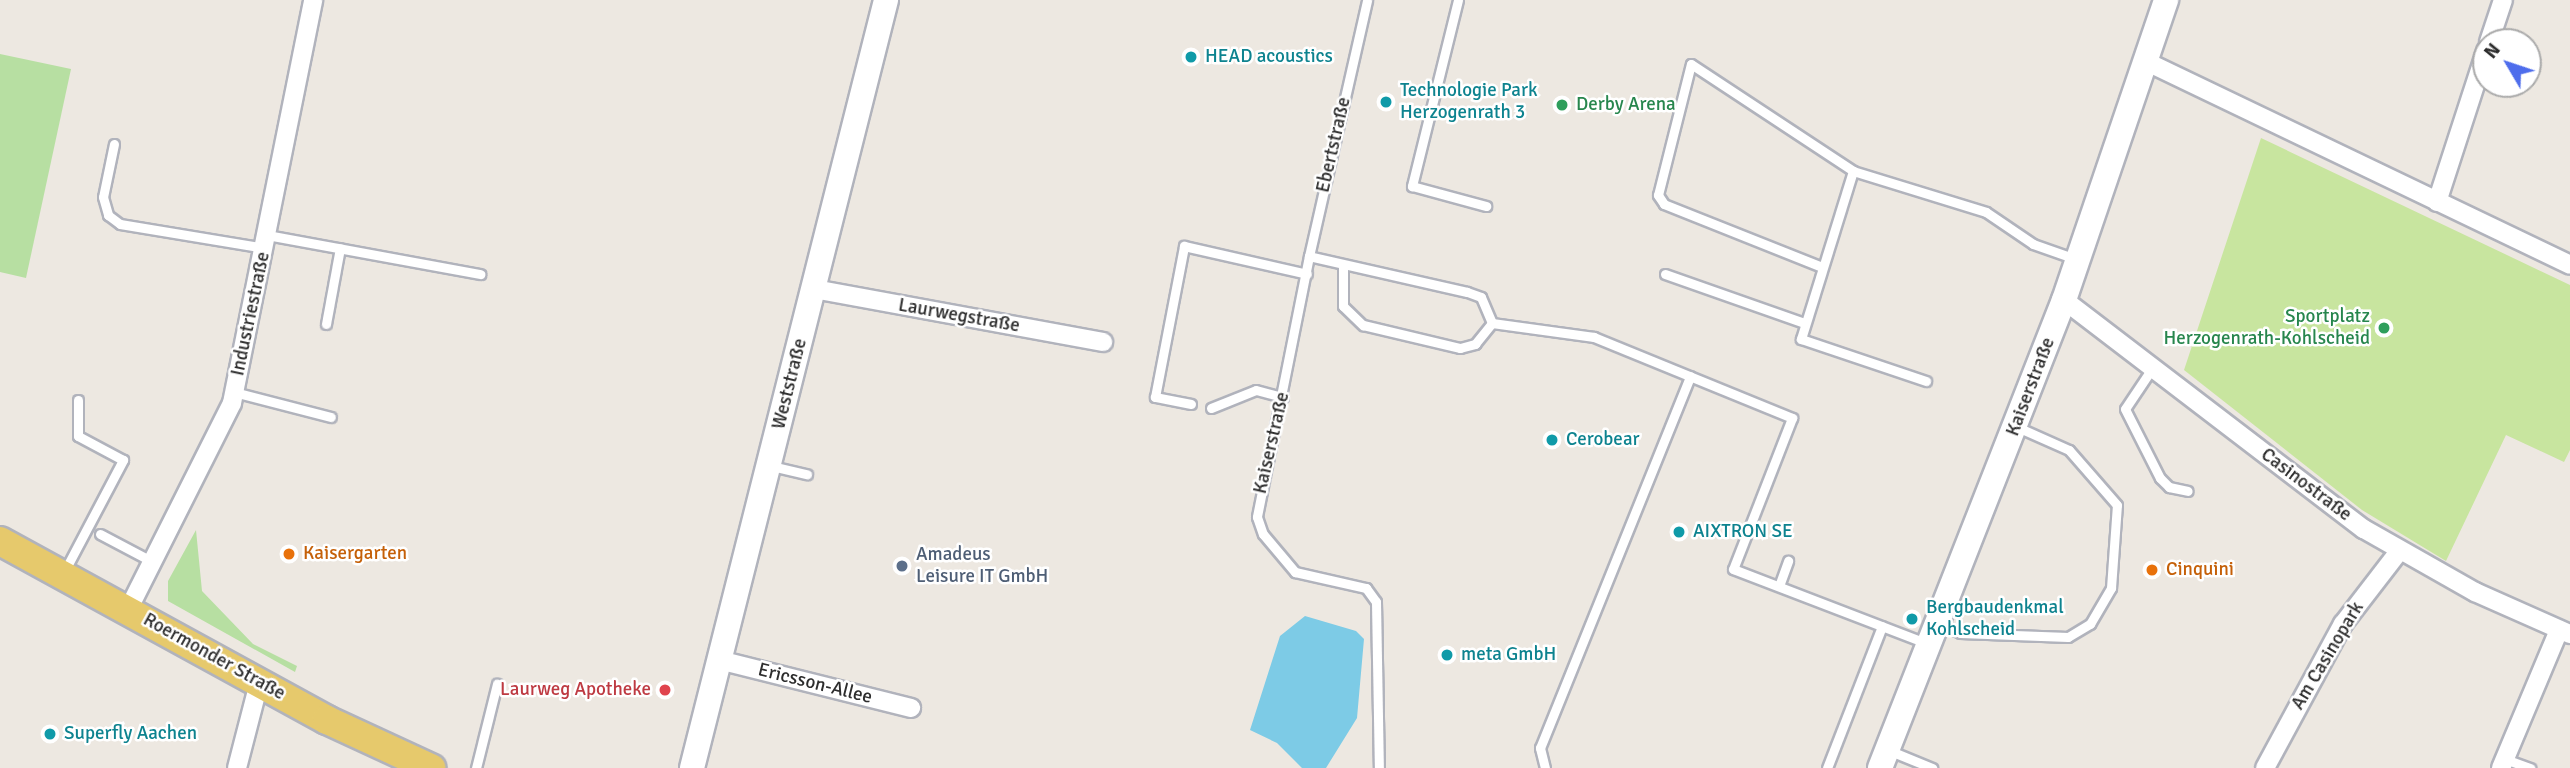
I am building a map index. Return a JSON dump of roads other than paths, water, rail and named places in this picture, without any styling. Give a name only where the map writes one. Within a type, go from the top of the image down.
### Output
[{"type":"main road","name":"Weststraße","points":[[692,768],[886,0]]},
{"type":"main road","name":"Kaiserstraße","points":[[1884,759],[2017,426],[2064,300],[2166,0]]},
{"type":"main road","name":"Roermonder Straße","points":[[0,541],[129,608],[259,683],[431,768]]},
{"type":"street","name":"Industriestraße","points":[[129,608],[154,562],[234,392],[313,0]]},
{"type":"street","points":[[2493,28],[2502,0]]},
{"type":"street","points":[[2145,61],[2570,265]]},
{"type":"street","points":[[2437,202],[2472,94]]},
{"type":"street","name":"Laurwegstraße","points":[[814,289],[1103,342]]},
{"type":"street","name":"Casinostraße","points":[[2064,300],[2400,550],[2565,632]]},
{"type":"street","name":"Am Casinopark","points":[[2267,768],[2343,624],[2400,550]]},
{"type":"street","points":[[2503,764],[2565,632]]},
{"type":"street","name":"Ericsson-Allee","points":[[719,660],[911,708]]},
{"type":"street","points":[[237,768],[259,683]]},
{"type":"lane","name":"Ebertstraße","points":[[1309,257],[1367,0]]},
{"type":"lane","points":[[1458,0],[1412,186],[1486,206]]},
{"type":"lane","points":[[1822,267],[1664,204],[1658,195],[1691,64],[1853,171],[1986,212],[2033,244],[2078,260]]},
{"type":"lane","points":[[114,144],[103,197],[108,215],[120,224],[340,248],[480,274]]},
{"type":"lane","points":[[1853,171],[1801,339],[1926,381]]},
{"type":"lane","points":[[1191,404],[1155,397],[1184,246],[1307,274]]},
{"type":"lane","points":[[326,324],[340,248]]},
{"type":"lane","points":[[1309,257],[1467,292],[1481,298],[1492,323]]},
{"type":"lane","name":"Kaiserstraße","points":[[1309,257],[1257,517],[1263,534],[1295,572],[1366,588],[1376,602],[1378,768]]},
{"type":"lane","points":[[1343,265],[1343,306],[1363,325],[1460,348],[1475,344],[1492,323]]},
{"type":"lane","points":[[1665,274],[1804,323]]},
{"type":"lane","points":[[1492,323],[1594,337],[1792,418],[1733,569],[1882,626],[1933,634],[2068,637],[2090,624],[2111,588],[2117,505],[2069,450],[2017,426]]},
{"type":"lane","points":[[2152,367],[2125,409],[2160,478],[2169,487],[2188,491]]},
{"type":"lane","points":[[1545,768],[1540,748],[1690,376]]},
{"type":"lane","points":[[1211,408],[1256,390],[1283,397]]},
{"type":"lane","points":[[234,392],[331,417]]},
{"type":"lane","points":[[63,574],[123,460],[78,436],[78,400]]},
{"type":"lane","points":[[769,465],[807,474]]},
{"type":"lane","points":[[100,534],[154,562]]},
{"type":"lane","points":[[1779,586],[1788,561]]},
{"type":"lane","points":[[1827,768],[1882,626]]},
{"type":"lane","points":[[476,768],[497,684]]},
{"type":"lane","points":[[1884,759],[1932,768]]},
{"type":"lane","points":[[2503,764],[2530,768]]},
{"type":"water","points":[[1305,616],[1356,631],[1364,639],[1357,718],[1326,768],[1302,768],[1277,743],[1250,730],[1280,636]]},
{"type":"place","name":"HEAD acoustics","points":[[1191,57]]},
{"type":"place","name":"Technologie Park Herzogenrath 3","points":[[1386,102]]},
{"type":"place","name":"Derby Arena","points":[[1562,105]]},
{"type":"place","name":"Sportplatz Herzogenrath-Kohlscheid","points":[[2384,328]]},
{"type":"place","name":"Cerobear","points":[[1552,440]]},
{"type":"place","name":"AIXTRON SE","points":[[1679,532]]},
{"type":"place","name":"Kaisergarten","points":[[289,554]]},
{"type":"place","name":"Amadeus Leisure IT GmbH","points":[[902,566]]},
{"type":"place","name":"Cinquini","points":[[2152,570]]},
{"type":"place","name":"Bergbaudenkmal Kohlscheid","points":[[1912,619]]},
{"type":"place","name":"meta GmbH","points":[[1447,655]]},
{"type":"place","name":"Laurweg Apotheke","points":[[665,690]]},
{"type":"place","name":"Superfly Aachen","points":[[50,734]]}]
